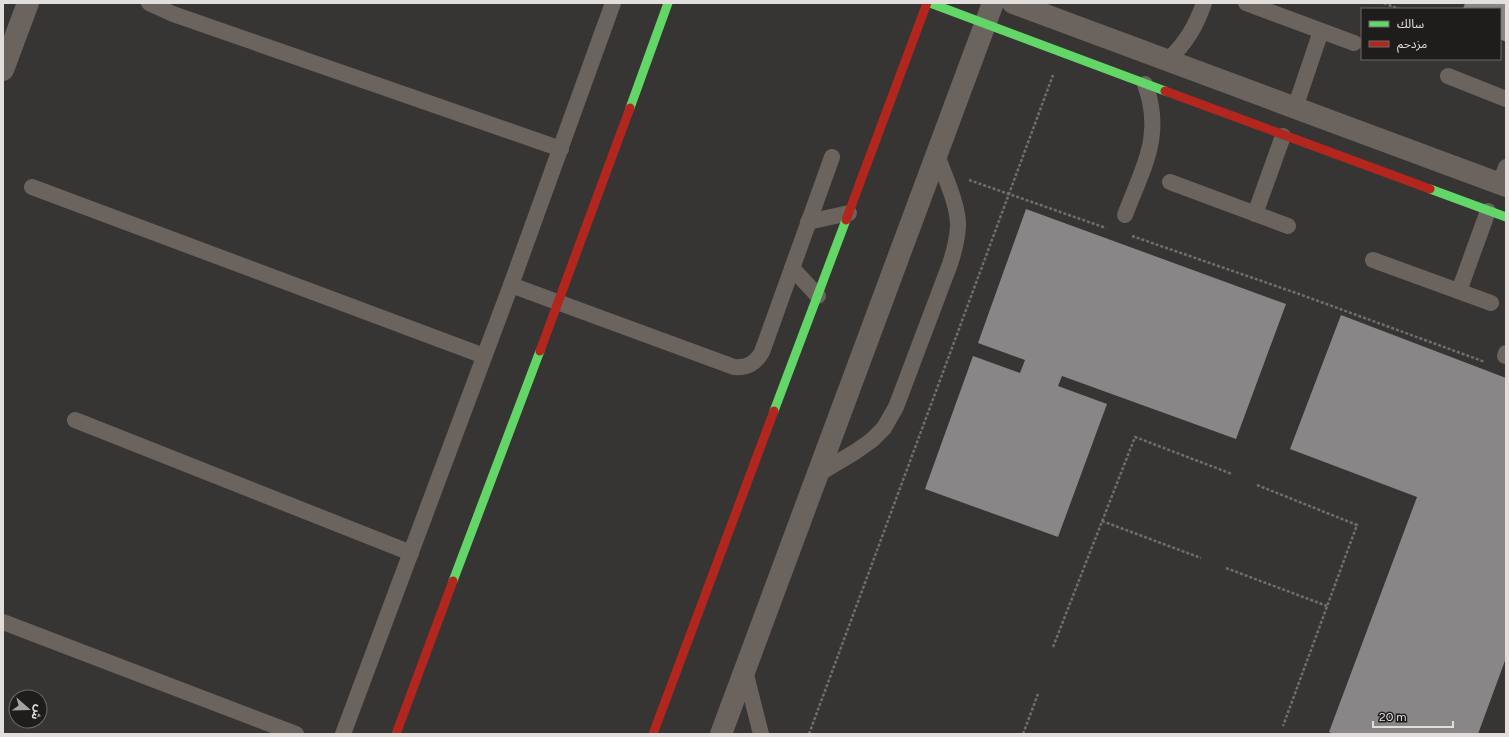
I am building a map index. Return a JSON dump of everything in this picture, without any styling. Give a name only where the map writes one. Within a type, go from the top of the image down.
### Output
[{"type":"street","points":[[3,70],[28,3]]},
{"type":"street","points":[[396,734],[558,303],[668,3]]},
{"type":"street","points":[[654,734],[928,3],[1283,136],[1506,217]]},
{"type":"street","points":[[722,734],[818,474],[940,162],[993,3]]},
{"type":"street","points":[[1013,3],[1295,108],[1504,179]]},
{"type":"lane","points":[[149,3],[173,14],[561,149]]},
{"type":"lane","points":[[343,734],[511,285],[613,3]]},
{"type":"lane","points":[[1168,60],[1188,38],[1196,25],[1204,3]]},
{"type":"lane","points":[[1246,3],[1354,43]]},
{"type":"lane","points":[[1295,108],[1321,31]]},
{"type":"lane","points":[[1448,76],[1506,99]]},
{"type":"lane","points":[[1125,215],[1148,155],[1154,130],[1150,99],[1145,84]]},
{"type":"lane","points":[[1255,214],[1283,136]]},
{"type":"lane","points":[[511,285],[734,368],[743,368],[751,365],[758,359],[762,352],[832,157]]},
{"type":"lane","points":[[818,474],[872,440],[884,428],[896,408],[956,245],[958,226],[956,211],[940,162]]},
{"type":"lane","points":[[1170,182],[1288,226]]},
{"type":"lane","points":[[32,187],[484,356]]},
{"type":"lane","points":[[1459,291],[1488,211]]},
{"type":"lane","points":[[808,222],[849,213]]},
{"type":"lane","points":[[1373,260],[1491,303]]},
{"type":"lane","points":[[792,268],[818,296]]},
{"type":"lane","points":[[74,420],[411,553]]},
{"type":"lane","points":[[3,622],[296,734]]},
{"type":"lane","points":[[745,671],[762,734]]},
{"type":"path","points":[[1384,3],[1396,8]]},
{"type":"path","points":[[809,734],[1008,194],[1062,52]]},
{"type":"path","points":[[940,162],[1008,194],[1113,230]]},
{"type":"path","points":[[1128,235],[1299,294],[1501,358]]},
{"type":"path","points":[[1053,648],[1135,437],[1232,474]]},
{"type":"path","points":[[1258,485],[1357,525],[1283,726]]},
{"type":"path","points":[[1102,520],[1201,558]]},
{"type":"path","points":[[1226,568],[1327,606]]},
{"type":"path","points":[[1023,734],[1038,694]]},
{"type":"building","points":[[1465,3],[1506,3],[1506,42],[1501,40],[1501,8],[1463,8]]},
{"type":"building","points":[[1026,209],[1286,304],[1236,439],[1062,376],[1058,386],[1107,404],[1058,537],[925,489],[973,356],[1020,373],[1025,360],[978,343]]},
{"type":"building","points":[[1341,315],[1506,378],[1506,658],[1478,734],[1334,734],[1329,732],[1417,497],[1290,449]]},
{"type":"traffic: fast","points":[[630,108],[668,3]]},
{"type":"traffic: fast","points":[[930,3],[1165,91]]},
{"type":"traffic: fast","points":[[1430,189],[1506,217]]},
{"type":"traffic: fast","points":[[774,411],[846,220]]},
{"type":"traffic: fast","points":[[453,581],[540,351]]},
{"type":"traffic: jam","points":[[846,220],[927,3]]},
{"type":"traffic: jam","points":[[1165,91],[1430,189]]},
{"type":"traffic: jam","points":[[540,351],[630,108]]},
{"type":"traffic: jam","points":[[653,734],[774,411]]},
{"type":"traffic: jam","points":[[396,734],[453,581]]}]
